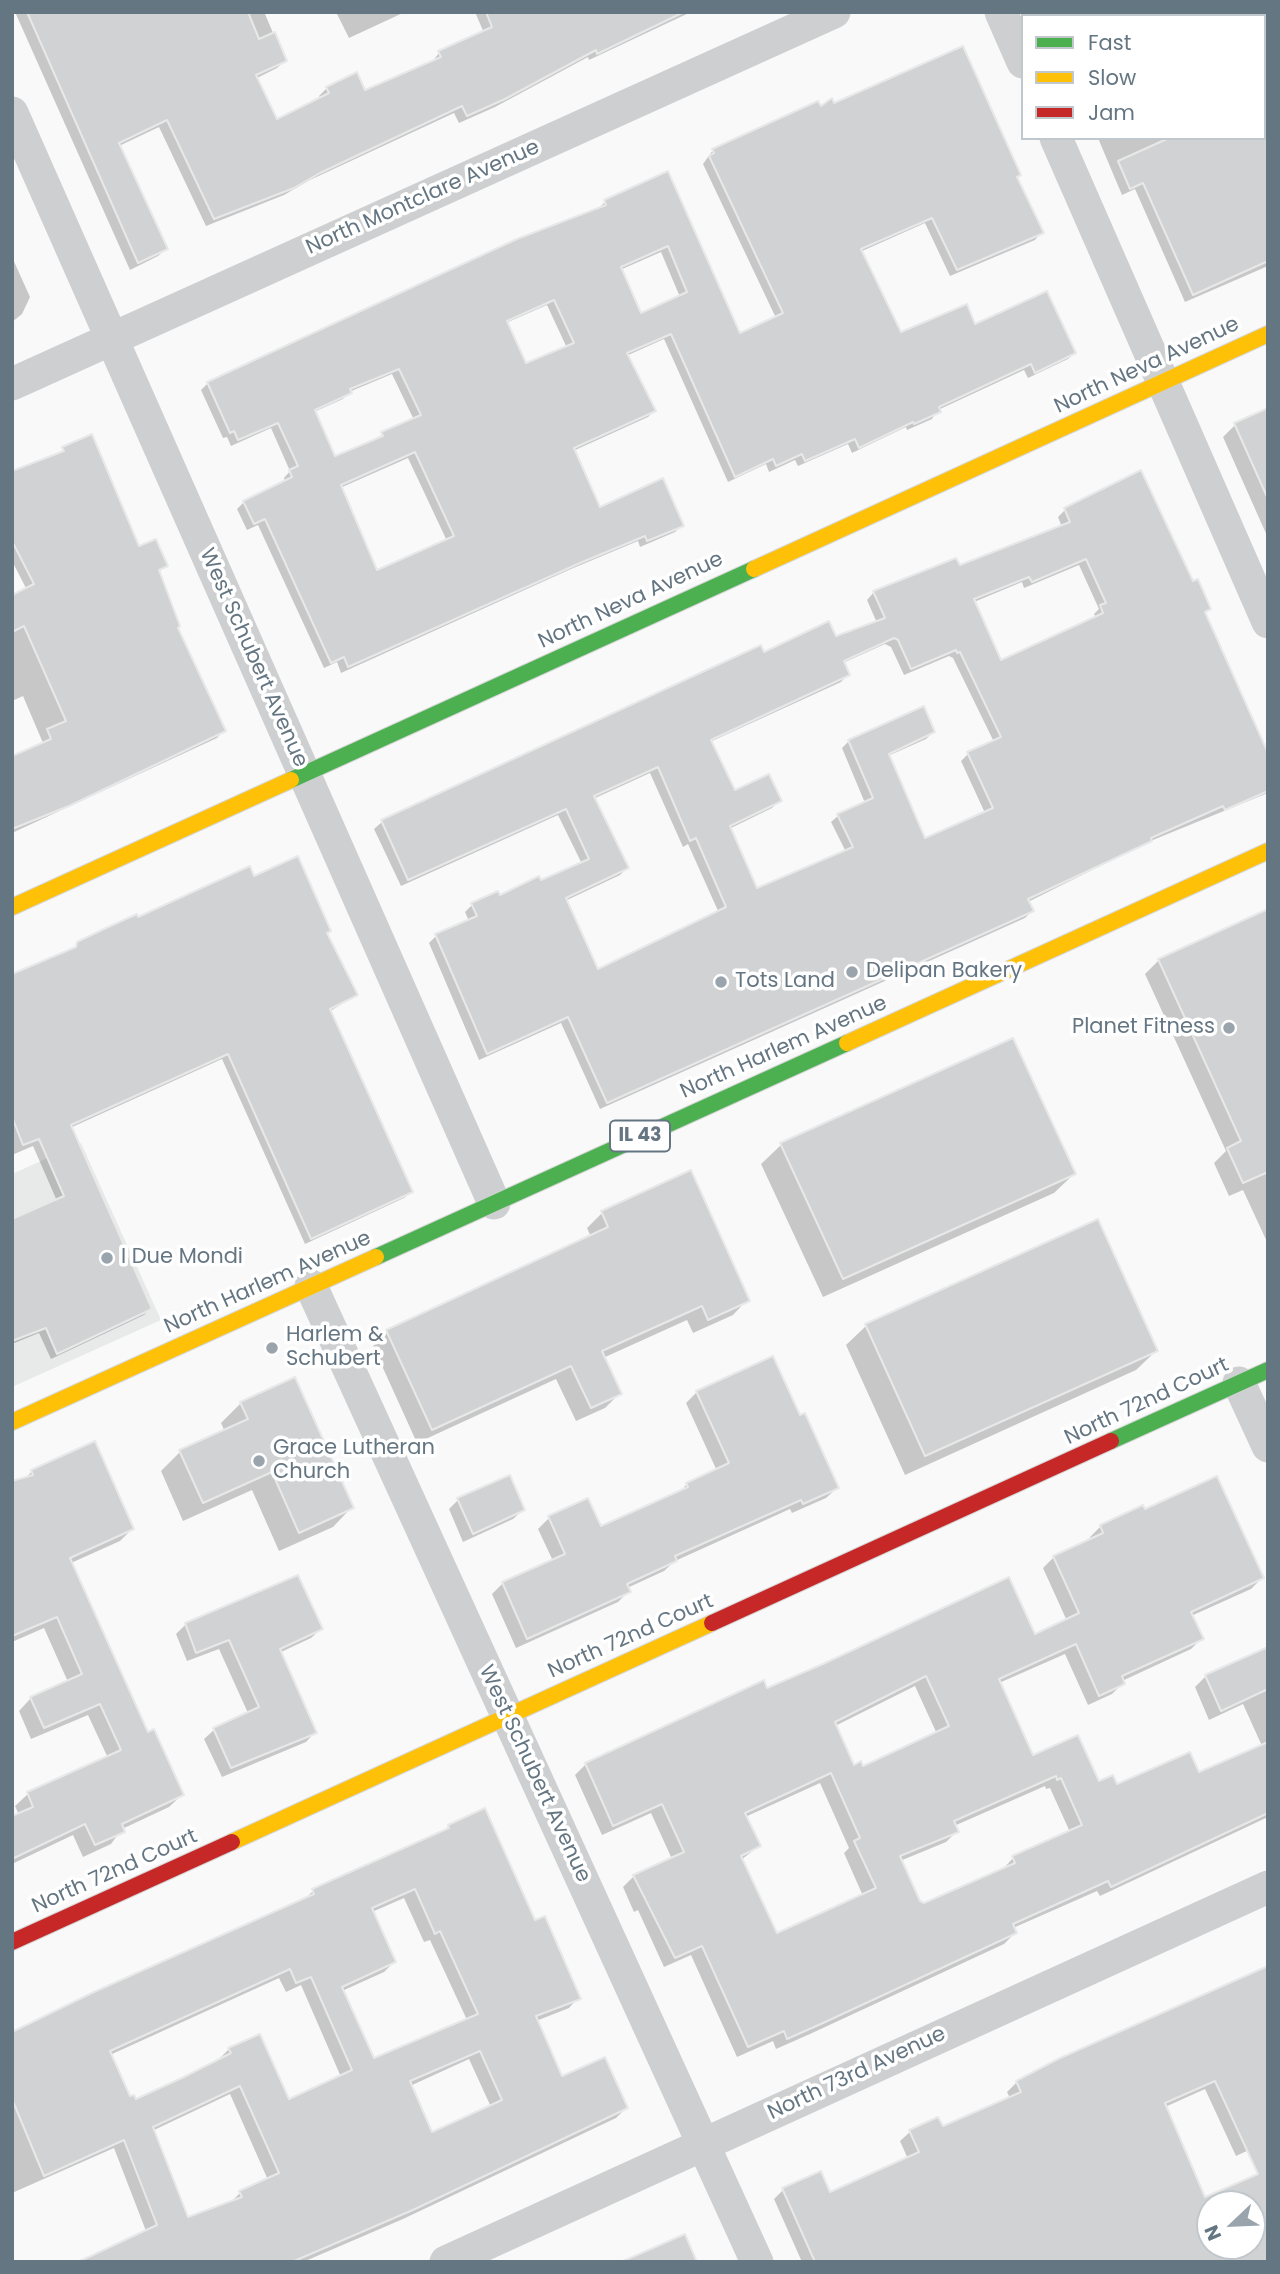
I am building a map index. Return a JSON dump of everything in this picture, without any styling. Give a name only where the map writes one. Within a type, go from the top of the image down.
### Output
[{"type":"street","name":"North Montclare Avenue","points":[[12,384],[834,12]]},
{"type":"street","points":[[1001,12],[1021,57]]},
{"type":"street","name":"West Schubert Avenue","points":[[12,113],[494,1203]]},
{"type":"street","points":[[1057,140],[1268,622]]},
{"type":"street","name":"North Neva Avenue","points":[[12,907],[1268,334]]},
{"type":"street","name":"North Harlem Avenue","points":[[12,1422],[1268,851]]},
{"type":"street","name":"West Schubert Avenue","points":[[311,1286],[757,2262]]},
{"type":"street","points":[[1254,1377],[1268,1446]]},
{"type":"street","name":"North 72nd Court","points":[[12,1942],[1254,1377]]},
{"type":"street","name":"North 73rd Avenue","points":[[446,2262],[1268,1887]]},
{"type":"shaded area","points":[[81,1143],[161,1320],[12,1387],[12,1174]]},
{"type":"building","points":[[27,12],[248,12],[259,39],[275,32],[287,61],[256,75],[277,119],[329,93],[326,87],[357,72],[365,90],[441,57],[438,51],[492,27],[486,12],[684,12],[597,54],[596,50],[505,99],[467,116],[462,106],[294,188],[214,219],[167,120],[119,143],[168,249],[138,263]]},
{"type":"building","points":[[963,46],[1021,175],[1017,177],[1044,233],[957,270],[932,218],[861,249],[901,332],[967,304],[975,324],[1047,291],[1076,353],[1035,373],[1031,364],[939,407],[941,412],[859,448],[855,439],[805,461],[802,454],[776,466],[773,459],[735,477],[671,334],[627,353],[656,411],[574,448],[600,507],[663,478],[684,526],[647,541],[645,536],[580,563],[348,667],[344,657],[331,663],[265,519],[254,524],[243,501],[292,477],[289,470],[298,466],[278,423],[238,440],[234,431],[230,433],[207,382],[517,239],[606,205],[604,200],[668,171],[740,333],[783,313],[709,156],[714,153],[712,149],[818,101],[821,106],[832,98],[834,103]],"holes":[[[668,246],[687,292],[641,313],[621,267]],[[554,300],[574,343],[526,363],[507,321]],[[399,369],[421,415],[381,432],[383,436],[335,456],[315,410],[352,393],[350,389]],[[415,452],[454,536],[377,570],[341,485]]]},
{"type":"building","points":[[1268,138],[1268,261],[1193,295],[1143,183],[1130,189],[1118,161],[1165,140]]},
{"type":"building","points":[[1268,408],[1268,499],[1234,423]]},
{"type":"building","points":[[92,434],[139,546],[156,539],[168,566],[159,570],[180,626],[178,628],[226,731],[69,806],[12,829],[12,756],[51,739],[47,729],[66,721],[24,626],[12,632],[12,595],[34,584],[12,541],[12,471],[64,451],[62,447]]},
{"type":"building","points":[[1141,470],[1193,581],[1198,579],[1211,609],[1205,612],[1268,753],[1268,791],[1225,810],[1223,806],[1151,838],[1152,841],[1028,899],[1034,911],[607,1103],[568,1017],[487,1054],[435,934],[477,916],[471,903],[498,891],[500,895],[539,876],[541,880],[589,859],[566,809],[408,880],[381,820],[761,645],[764,652],[829,621],[836,636],[885,618],[873,591],[956,558],[960,565],[1070,522],[1064,508]],"holes":[[[1086,559],[1106,603],[1100,605],[1103,613],[1001,660],[974,599],[1029,577],[1032,582]],[[894,638],[898,640],[911,669],[956,650],[957,653],[960,652],[1001,737],[967,752],[993,808],[925,838],[889,754],[935,732],[924,706],[848,740],[873,798],[837,814],[853,847],[757,888],[730,826],[782,801],[769,774],[735,790],[711,740],[850,675],[844,661]],[[658,767],[690,841],[696,838],[726,907],[598,969],[566,898],[629,868],[594,796]]]},
{"type":"building","points":[[298,856],[331,931],[327,933],[358,995],[330,1009],[413,1192],[311,1239],[228,1054],[71,1125],[152,1309],[57,1354],[46,1328],[12,1341],[12,1219],[64,1196],[39,1139],[23,1145],[12,1117],[12,974],[76,947],[77,942],[137,914],[138,917],[250,866],[254,876]]},
{"type":"building","name":"Planet Fitness","points":[[1268,909],[1268,1172],[1243,1183],[1227,1148],[1241,1141],[1158,959]]},
{"type":"building","points":[[1013,1038],[1076,1174],[843,1279],[780,1143]]},
{"type":"building","points":[[691,1170],[750,1301],[708,1320],[702,1306],[602,1351],[622,1394],[591,1408],[571,1366],[432,1430],[386,1330],[608,1227],[601,1211]]},
{"type":"building","points":[[1098,1219],[1158,1351],[925,1456],[865,1324]]},
{"type":"building","points":[[773,1356],[800,1415],[805,1413],[839,1488],[803,1504],[801,1500],[675,1556],[677,1561],[627,1584],[631,1592],[527,1639],[502,1582],[565,1554],[548,1516],[588,1498],[601,1526],[688,1487],[686,1483],[729,1463],[696,1391]]},
{"type":"building","name":"Grace Lutheran Church","points":[[295,1377],[354,1508],[299,1533],[272,1472],[203,1503],[179,1450],[248,1419],[240,1402]]},
{"type":"building","points":[[95,1441],[134,1529],[70,1558],[148,1732],[154,1729],[184,1795],[122,1824],[125,1832],[95,1845],[85,1824],[12,1859],[12,1816],[33,1807],[27,1792],[121,1750],[100,1704],[44,1728],[30,1697],[82,1674],[57,1617],[12,1636],[12,1481],[33,1475],[31,1470]]},
{"type":"building","points":[[510,1475],[525,1510],[473,1534],[457,1498]]},
{"type":"building","points":[[1217,1476],[1264,1578],[1191,1612],[1204,1639],[1122,1676],[1125,1684],[1099,1696],[1076,1644],[999,1679],[1033,1755],[1078,1735],[1099,1781],[1113,1775],[1117,1784],[1190,1752],[1199,1772],[1268,1742],[1268,1813],[1111,1887],[1108,1881],[1013,1924],[1017,1933],[823,2023],[787,2039],[784,2031],[748,2047],[702,1946],[675,1958],[633,1875],[684,1852],[662,1804],[613,1826],[585,1763],[764,1680],[767,1688],[823,1664],[1009,1577],[1035,1634],[1079,1613],[1053,1556],[1103,1533],[1100,1525],[1143,1505],[1145,1509]],"holes":[[[926,1676],[949,1726],[863,1766],[861,1761],[854,1765],[835,1722]],[[831,1773],[860,1838],[854,1841],[876,1888],[777,1933],[741,1856],[761,1846],[745,1813]],[[1056,1776],[1057,1780],[1061,1778],[1082,1825],[1012,1856],[1015,1863],[924,1903],[920,1901],[900,1856],[959,1832],[954,1821]]]},
{"type":"building","points":[[298,1575],[323,1629],[280,1649],[317,1733],[231,1768],[213,1728],[259,1707],[229,1640],[196,1653],[185,1623]]},
{"type":"building","points":[[1268,1647],[1268,1689],[1221,1711],[1205,1675]]},
{"type":"building","points":[[485,1808],[535,1920],[545,1916],[581,1999],[536,2016],[562,2076],[605,2057],[628,2108],[415,2209],[292,2262],[78,2262],[157,2225],[124,2140],[44,2176],[12,2099],[12,2032],[94,1992],[314,1894],[312,1889],[449,1828],[448,1825]],"holes":[[[415,1889],[435,1934],[440,1931],[478,2014],[374,2058],[342,1987],[396,1962],[372,1908]],[[290,1969],[296,1983],[311,1977],[352,2070],[289,2099],[260,2034],[228,2048],[231,2053],[136,2099],[134,2095],[130,2096],[110,2051]],[[480,2051],[502,2100],[432,2132],[410,2081]],[[240,2086],[279,2173],[239,2191],[242,2197],[188,2217],[153,2127]]]},
{"type":"building","points":[[1268,1966],[1268,2262],[815,2262],[782,2188],[821,2171],[830,2192],[919,2152],[909,2130],[938,2117],[943,2126],[1021,2092],[1016,2081],[1058,2059]],"holes":[[[1215,2081],[1258,2174],[1221,2190],[1266,2190],[1266,2260],[1196,2260],[1196,2190],[1202,2190],[1165,2103]]]},
{"type":"building","points":[[685,2234],[697,2262],[621,2262]]},
{"type":"traffic: fast","points":[[291,780],[754,569]]},
{"type":"traffic: fast","points":[[376,1257],[847,1043]]},
{"type":"traffic: fast","points":[[1111,1441],[1268,1370]]},
{"type":"traffic: slow","points":[[754,569],[1268,334]]},
{"type":"traffic: slow","points":[[12,907],[291,780]]},
{"type":"traffic: slow","points":[[847,1043],[1268,851]]},
{"type":"traffic: slow","points":[[12,1422],[376,1257]]},
{"type":"traffic: slow","points":[[232,1842],[712,1623]]},
{"type":"traffic: jam","points":[[712,1623],[1111,1441]]},
{"type":"traffic: jam","points":[[12,1942],[232,1842]]},
{"type":"place","name":"Delipan Bakery","points":[[852,972]]},
{"type":"place","name":"Tots Land","points":[[721,982]]},
{"type":"place","name":"Planet Fitness","points":[[1229,1028]]},
{"type":"place","name":"I Due Mondi","points":[[107,1258]]},
{"type":"place","name":"Harlem & Schubert","points":[[272,1348]]},
{"type":"place","name":"Grace Lutheran Church","points":[[259,1461]]}]
